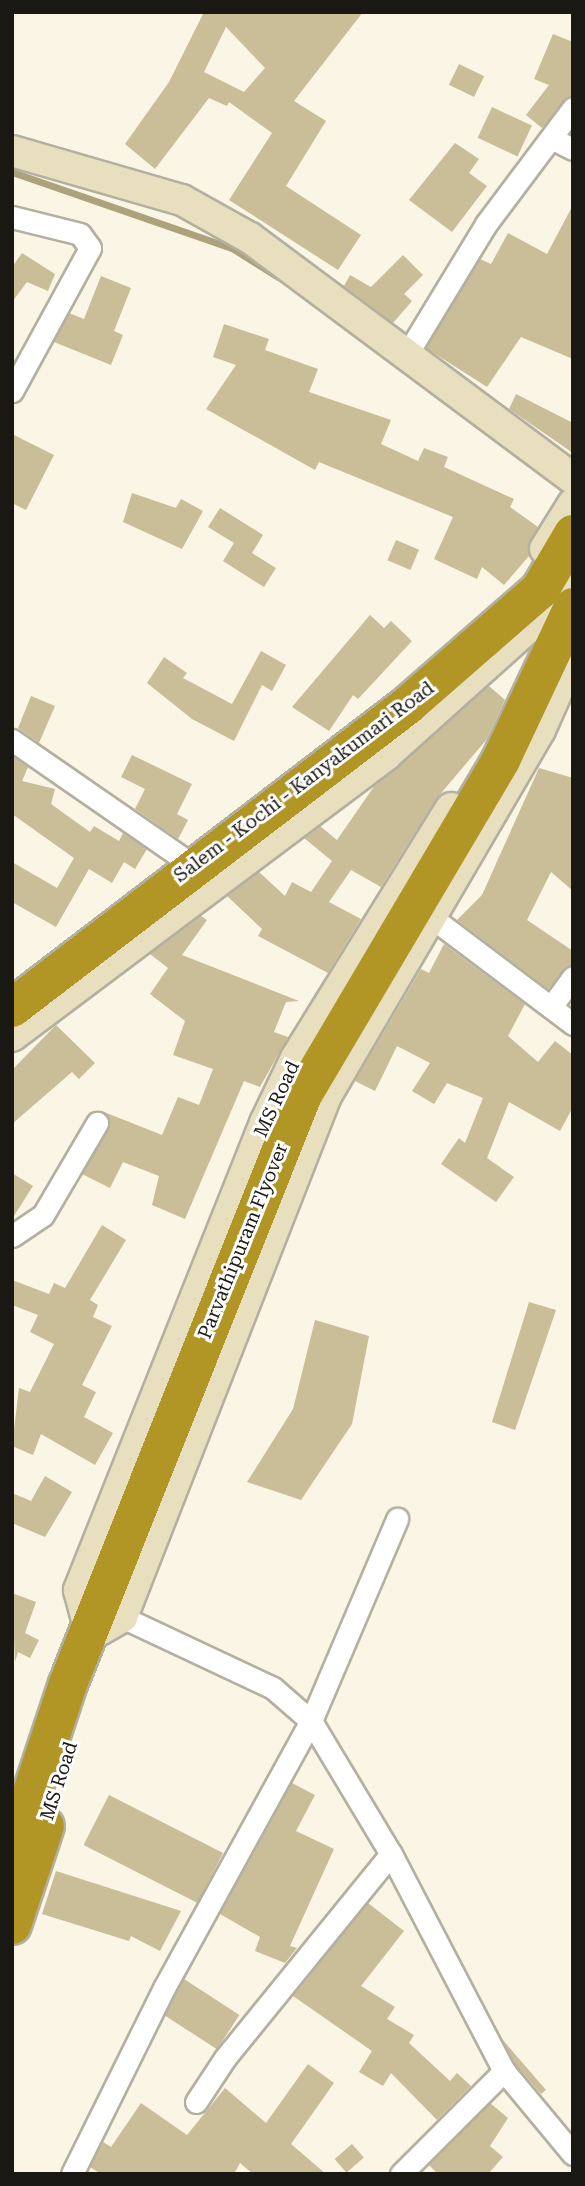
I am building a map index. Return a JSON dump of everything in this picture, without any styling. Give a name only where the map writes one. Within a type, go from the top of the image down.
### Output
[{"type":"highway","name":"Salem - Kochi - Kanyakumari Road","points":[[12,1008],[408,705],[540,590],[573,535]]},
{"type":"highway","name":"Parvathipuram Flyover","points":[[107,1626],[181,1392],[303,1094],[501,760],[569,598]]},
{"type":"highway","name":"MS Road","points":[[12,1853],[68,1684],[107,1626]]},
{"type":"highway","name":"MS Road","points":[[12,1925],[90,1688],[107,1626]]},
{"type":"street","points":[[407,354],[486,224],[553,139],[573,108]]},
{"type":"street","points":[[553,139],[573,149]]},
{"type":"street","points":[[12,151],[182,200],[250,238],[573,479]]},
{"type":"street","points":[[12,217],[80,234],[90,248],[12,391]]},
{"type":"street","points":[[12,988],[451,654],[526,579],[573,504]]},
{"type":"street","name":"MS Road","points":[[573,535],[569,598],[508,717],[296,1058],[265,1123],[79,1590],[107,1626],[326,1096],[540,730],[573,656]]},
{"type":"street","points":[[12,1036],[387,754],[569,598]]},
{"type":"street","points":[[12,740],[181,857]]},
{"type":"street","points":[[431,917],[573,1024]]},
{"type":"street","points":[[551,1007],[573,977]]},
{"type":"street","points":[[12,1236],[43,1215],[97,1123]]},
{"type":"street","points":[[72,2174],[311,1721],[397,1519]]},
{"type":"street","points":[[107,1626],[273,1688],[311,1721],[391,1854],[504,2071],[573,2154]]},
{"type":"street","points":[[196,2102],[391,1854]]},
{"type":"street","points":[[401,2174],[504,2071]]},
{"type":"building","points":[[204,12],[363,12],[294,101],[326,121],[286,186],[361,235],[338,270],[229,200],[272,133],[229,102],[227,106],[209,98],[155,169],[125,144],[169,82]],"holes":[[[226,27],[265,68],[244,92],[204,72]]]},
{"type":"building","points":[[553,34],[573,42],[573,95],[542,128],[526,115],[549,85],[534,79]]},
{"type":"building","points":[[459,64],[484,76],[474,97],[449,85]]},
{"type":"building","points":[[492,107],[532,126],[518,156],[478,138]]},
{"type":"building","points":[[455,143],[479,159],[469,173],[487,186],[452,232],[409,200]]},
{"type":"building","points":[[573,205],[573,359],[521,337],[487,387],[426,348],[480,259],[491,264],[508,233],[547,254]]},
{"type":"building","points":[[22,253],[55,274],[48,291],[27,282],[12,302],[12,267]]},
{"type":"building","points":[[403,255],[423,275],[404,294],[412,301],[393,323],[344,286],[350,275],[371,287]]},
{"type":"building","points":[[101,276],[131,288],[114,331],[123,335],[111,365],[54,342],[69,313],[84,319]]},
{"type":"building","points":[[224,324],[269,339],[265,350],[318,369],[309,392],[391,420],[381,444],[418,461],[424,448],[448,457],[444,467],[514,499],[510,507],[538,527],[529,556],[504,585],[482,567],[477,579],[434,559],[453,517],[319,462],[315,470],[206,409],[236,365],[213,357]]},
{"type":"building","points":[[516,394],[573,423],[573,453],[509,409]]},
{"type":"building","points":[[12,434],[54,455],[26,510],[12,503]]},
{"type":"building","points":[[132,493],[176,508],[181,499],[203,511],[182,549],[123,522]]},
{"type":"building","points":[[220,508],[263,535],[252,553],[276,568],[264,587],[223,561],[234,543],[208,527]]},
{"type":"building","points":[[396,540],[419,550],[410,570],[387,560]]},
{"type":"building","points":[[370,615],[384,628],[391,621],[412,641],[358,699],[353,695],[329,731],[292,707]]},
{"type":"building","points":[[261,651],[286,665],[272,691],[262,685],[234,741],[192,719],[147,683],[164,657],[187,673],[183,678],[232,704]]},
{"type":"building","points":[[489,686],[505,700],[487,739],[436,799],[381,887],[351,870],[329,902],[361,919],[328,973],[258,936],[262,929],[227,896],[259,872],[285,896],[292,882],[311,892],[332,861],[304,838],[320,826],[337,840],[375,785]]},
{"type":"building","points":[[31,696],[55,706],[39,743],[18,728]]},
{"type":"building","points":[[132,755],[192,784],[177,814],[188,820],[178,839],[135,809],[145,789],[121,777]]},
{"type":"building","points":[[12,756],[28,767],[22,781],[55,789],[51,804],[90,832],[94,826],[119,841],[123,833],[147,849],[135,869],[124,862],[112,883],[89,869],[56,927],[12,902],[12,862],[57,888],[74,858],[12,814]]},
{"type":"building","points":[[539,768],[573,778],[573,891],[551,872],[527,920],[573,951],[573,964],[548,989],[457,920],[482,895]]},
{"type":"building","points":[[201,916],[207,920],[182,955],[299,1001],[286,1002],[274,1032],[288,1037],[260,1087],[244,1081],[185,1219],[152,1205],[159,1176],[123,1162],[110,1188],[82,1174],[109,1129],[104,1112],[162,1135],[178,1097],[199,1105],[213,1069],[173,1055],[185,1021],[150,994],[168,968],[150,954]]},
{"type":"building","points":[[444,944],[525,1004],[508,1036],[538,1062],[555,1041],[573,1055],[573,1107],[560,1131],[509,1102],[487,1158],[514,1177],[496,1202],[441,1164],[459,1138],[465,1143],[483,1098],[447,1083],[434,1104],[412,1091],[430,1063],[397,1046],[375,1091],[355,1081],[421,969],[429,973]]},
{"type":"building","points":[[56,1025],[95,1063],[79,1079],[72,1072],[12,1124],[12,1070]]},
{"type":"building","points":[[12,1173],[33,1186],[12,1219]]},
{"type":"building","points":[[102,1225],[126,1240],[90,1300],[98,1305],[93,1317],[112,1326],[82,1385],[96,1392],[84,1417],[113,1433],[95,1465],[41,1434],[33,1455],[12,1446],[19,1388],[30,1392],[54,1344],[30,1332],[38,1315],[12,1305],[12,1280],[49,1294],[54,1283],[65,1288]]},
{"type":"building","points":[[529,1302],[556,1310],[515,1430],[492,1422]]},
{"type":"building","points":[[315,1320],[369,1336],[352,1424],[301,1500],[247,1482],[293,1409]]},
{"type":"building","points":[[45,1476],[72,1492],[45,1537],[12,1523],[12,1493],[31,1501]]},
{"type":"building","points":[[12,1593],[36,1602],[25,1633],[39,1640],[30,1658],[18,1652],[15,1662]]},
{"type":"building","points":[[292,1783],[315,1795],[296,1831],[334,1849],[290,1946],[297,1948],[285,1963],[255,1951],[260,1937],[220,1914]]},
{"type":"building","points":[[109,1795],[223,1853],[198,1903],[84,1845]]},
{"type":"building","points":[[56,1871],[181,1911],[160,1951],[131,1936],[129,1941],[42,1914]]},
{"type":"building","points":[[368,1903],[404,1931],[361,1986],[395,2007],[387,2019],[414,2035],[409,2043],[450,2081],[457,2073],[471,2086],[437,2120],[391,2073],[383,2086],[359,2072],[372,2051],[293,1996]]},
{"type":"building","points":[[184,1979],[239,2015],[217,2049],[162,2013]]},
{"type":"building","points":[[502,2039],[546,2090],[541,2094],[515,2064]]},
{"type":"building","points":[[308,2064],[334,2083],[291,2144],[326,2174],[253,2174],[240,2163],[234,2174],[101,2174],[90,2167],[103,2142],[111,2147],[141,2103],[187,2135],[225,2088],[266,2123]]},
{"type":"building","points":[[490,2103],[508,2118],[490,2146],[503,2157],[488,2174],[438,2174],[429,2165]]},
{"type":"building","points":[[352,2144],[364,2158],[346,2173],[335,2159]]},
{"type":"waterway","points":[[12,172],[232,248],[278,277]]}]
